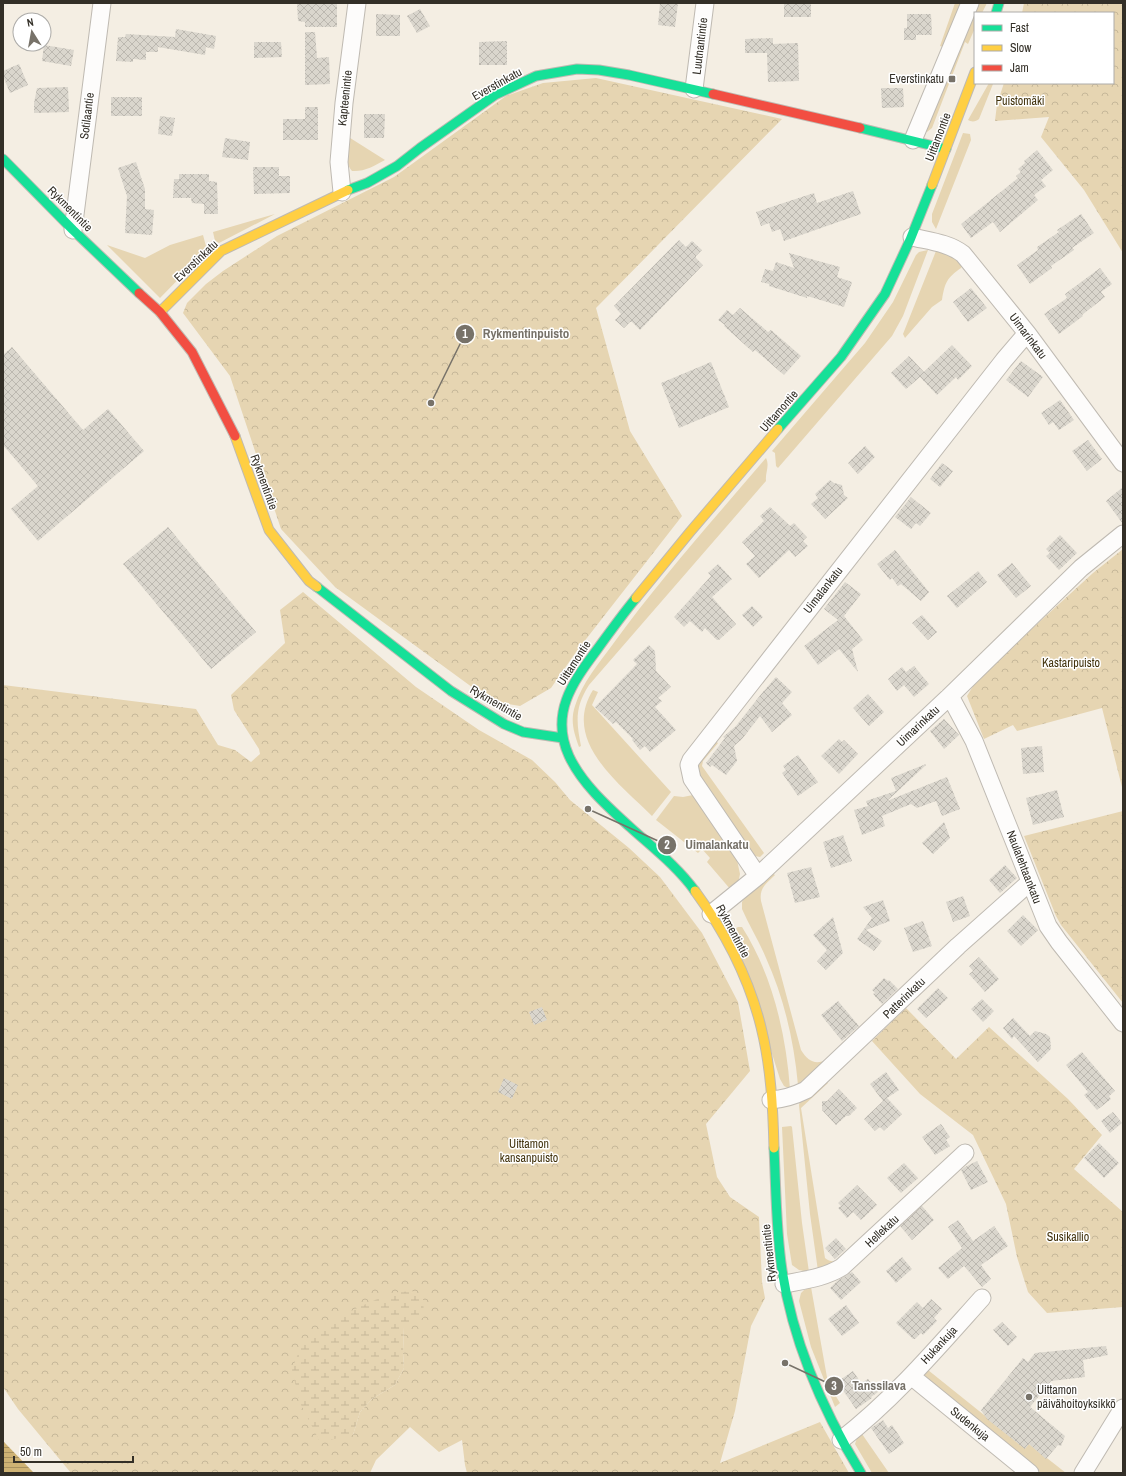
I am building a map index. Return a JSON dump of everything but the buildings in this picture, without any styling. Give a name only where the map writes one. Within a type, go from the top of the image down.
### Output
[{"type":"street","name":"Sotilaantie","points":[[73,230],[102,3]]},
{"type":"street","name":"Kapteenintie","points":[[342,192],[339,162],[344,103],[357,3]]},
{"type":"street","name":"Luutnantintie","points":[[694,89],[705,3]]},
{"type":"street","points":[[913,140],[970,3]]},
{"type":"street","name":"Everstinkatu","points":[[160,312],[221,251],[342,192],[367,183],[397,166],[495,95],[536,76],[577,69],[599,70],[629,75],[913,140],[946,149]]},
{"type":"street","name":"Uittamontie","points":[[563,738],[562,719],[564,704],[570,689],[584,667],[672,551],[840,358],[885,293],[912,237],[974,75]]},
{"type":"street","name":"Rykmentintie","points":[[3,159],[73,230],[160,312],[192,352],[234,432],[269,530],[309,581],[451,691],[504,724],[523,732],[563,738],[571,759],[590,786],[678,872],[699,896],[711,914],[735,958],[755,1009],[764,1047],[771,1100],[778,1234],[784,1284],[804,1358],[821,1400],[841,1440],[861,1473]]},
{"type":"street","name":"Uimarinkatu","points":[[912,237],[957,249],[993,290],[1027,333],[1123,463]]},
{"type":"street","name":"Uimalankatu","points":[[758,876],[692,779],[690,771],[691,760],[1004,360],[1027,333]]},
{"type":"street","name":"Uimarinkatu","points":[[711,914],[758,876],[950,696],[1081,568],[1123,534]]},
{"type":"street","name":"Naulatehtaankatu","points":[[950,696],[974,741],[1048,926],[1123,1023]]},
{"type":"street","name":"Patterinkatu","points":[[771,1100],[795,1096],[806,1090],[920,982],[1030,882]]},
{"type":"street","name":"Hellekatu","points":[[784,1284],[816,1278],[834,1272],[842,1267],[965,1153]]},
{"type":"street","name":"Hukankuja","points":[[841,1440],[860,1425],[911,1376],[982,1298]]},
{"type":"street","name":"Sudenkuja","points":[[911,1376],[1030,1473]]},
{"type":"street","points":[[1083,1473],[1123,1408]]},
{"type":"green space","points":[[955,3],[965,3],[946,48],[940,46]]},
{"type":"green space","points":[[975,3],[987,3],[982,12],[974,12],[974,30],[968,44],[965,42],[932,128],[927,132],[927,123]]},
{"type":"green space","name":"Puistomäki","points":[[1024,3],[1123,3],[1123,253],[1084,190],[1041,137],[1049,117],[995,121],[997,104],[1004,84],[1114,84],[1114,12],[1022,12]]},
{"type":"green space","points":[[596,78],[782,119],[596,308],[630,431],[682,516],[576,652],[551,688],[520,706],[491,701],[335,587],[281,529],[230,376],[183,313],[187,303],[206,284],[223,271],[277,236],[394,177],[506,96],[543,83]]},
{"type":"green space","points":[[988,84],[993,84],[979,119],[976,121],[968,120]]},
{"type":"green space","points":[[963,133],[970,134],[971,140],[936,229],[932,222],[932,214]]},
{"type":"green space","points":[[347,136],[385,160],[365,170],[352,171],[349,167],[347,159]]},
{"type":"green space","points":[[275,214],[219,243],[215,241],[213,232]]},
{"type":"green space","points":[[203,235],[207,250],[160,298],[107,245],[145,258],[170,245]]},
{"type":"green space","points":[[928,250],[903,316],[892,336],[778,468],[776,466],[775,453],[772,451],[865,343],[893,302],[916,255],[919,252]]},
{"type":"green space","points":[[936,251],[943,252],[957,260],[962,266],[947,281],[942,300],[932,307],[905,338],[903,334]]},
{"type":"green space","points":[[766,458],[768,464],[766,481],[589,685],[584,693],[579,707],[578,729],[581,746],[579,747],[573,727],[573,717],[578,698],[591,674],[668,573]]},
{"type":"green space","name":"Kastaripuisto","points":[[1123,549],[1123,791],[1102,708],[1017,731],[1013,725],[984,739],[967,696],[978,678],[1093,573]]},
{"type":"green space","name":"Uittamon kansanpuisto","points":[[303,592],[416,687],[479,730],[532,760],[555,782],[570,800],[629,848],[660,877],[702,933],[738,1002],[750,1071],[706,1124],[717,1177],[730,1197],[759,1217],[762,1282],[765,1298],[751,1326],[735,1411],[720,1463],[820,1422],[849,1473],[467,1473],[462,1440],[439,1452],[410,1427],[376,1460],[370,1473],[71,1473],[18,1409],[3,1387],[3,685],[196,709],[218,745],[235,750],[251,762],[260,754],[259,749],[234,710],[231,695],[285,643],[280,610]],"holes":[[[404,1327],[404,1368],[395,1385],[372,1399],[360,1412],[353,1435],[314,1331]]]},
{"type":"green space","points":[[593,690],[598,692],[592,705],[671,792],[652,816],[611,776],[598,760],[589,744],[584,727],[585,709]]},
{"type":"green space","points":[[715,741],[718,743],[703,761],[702,766],[764,853],[760,857],[755,856],[750,851],[698,774],[698,762]]},
{"type":"green space","points":[[693,795],[737,860],[740,874],[738,884],[731,890],[707,862],[710,858],[702,849],[698,853],[656,820],[674,796],[683,797]]},
{"type":"green space","points":[[1123,811],[1123,1003],[1061,925],[1024,836]]},
{"type":"green space","points":[[771,872],[775,875],[762,889],[761,901],[801,1050],[806,1057],[812,1061],[818,1062],[827,1060],[798,1085],[794,1052],[783,1004],[763,952],[742,909],[742,902],[745,897]]},
{"type":"green space","points":[[738,927],[742,927],[753,945],[762,964],[776,1005],[785,1047],[790,1089],[784,1086],[780,1079],[733,930]]},
{"type":"green space","name":"Susikallio","points":[[906,1008],[956,1059],[989,1027],[1068,1099],[1102,1135],[1074,1169],[1123,1212],[1123,1307],[1047,1313],[1028,1292],[1017,1257],[1006,1204],[973,1135],[920,1094],[872,1041]]},
{"type":"green space","points":[[825,1080],[828,1083],[801,1108],[825,1258],[835,1261],[850,1250],[841,1261],[818,1271],[810,1214],[799,1105],[800,1101]]},
{"type":"green space","points":[[791,1126],[809,1272],[799,1270],[792,1265],[787,1234],[782,1127]]},
{"type":"green space","points":[[811,1287],[828,1383],[840,1403],[835,1407],[811,1347],[799,1301],[801,1293]]},
{"type":"green space","points":[[412,1291],[423,1296],[424,1317],[404,1327],[404,1368],[395,1385],[372,1399],[360,1412],[353,1435],[320,1442],[300,1403],[292,1370],[300,1348],[314,1331],[357,1308],[391,1293]]},
{"type":"green space","points":[[928,1370],[1025,1448],[1029,1444],[1066,1473],[1041,1473],[929,1383],[925,1377],[925,1371]]},
{"type":"green space","points":[[862,1434],[889,1473],[872,1473],[855,1444],[857,1438]]},
{"type":"shaded area","points":[[3,1441],[34,1473],[3,1473]]},
{"type":"traffic: fast","points":[[996,12],[999,3]]},
{"type":"traffic: fast","points":[[348,190],[367,183],[397,166],[495,95],[536,76],[577,69],[599,70],[629,75],[713,94]]},
{"type":"traffic: fast","points":[[860,128],[946,149]]},
{"type":"traffic: fast","points":[[3,159],[73,230],[139,293]]},
{"type":"traffic: fast","points":[[778,429],[841,357],[885,294],[910,240],[932,185]]},
{"type":"traffic: fast","points":[[317,587],[451,691],[504,724],[523,732],[563,738]]},
{"type":"traffic: fast","points":[[636,598],[587,663],[572,687],[566,700],[563,713],[562,726],[564,741],[574,766],[588,785],[613,811],[672,865],[695,891]]},
{"type":"traffic: fast","points":[[774,1148],[778,1240],[787,1297],[802,1350],[811,1375],[834,1425],[861,1473]]},
{"type":"traffic: slow","points":[[932,185],[974,75]]},
{"type":"traffic: slow","points":[[160,312],[221,251],[348,190]]},
{"type":"traffic: slow","points":[[636,598],[778,429]]},
{"type":"traffic: slow","points":[[235,436],[269,530],[309,581],[317,587]]},
{"type":"traffic: slow","points":[[695,891],[726,939],[735,956],[756,1009],[761,1027],[769,1072],[774,1148]]},
{"type":"traffic: jam","points":[[713,94],[860,128]]},
{"type":"traffic: jam","points":[[139,293],[160,312],[192,352],[235,436]]},
{"type":"place","name":"Everstinkatu","points":[[952,79]]},
{"type":"place","name":"Rykmentinpuisto","points":[[431,403]]},
{"type":"place","name":"Uimalankatu","points":[[588,809]]},
{"type":"place","name":"Tanssilava","points":[[785,1363]]},
{"type":"place","name":"Uittamon päivähoitoyksikkö","points":[[1029,1397]]}]
